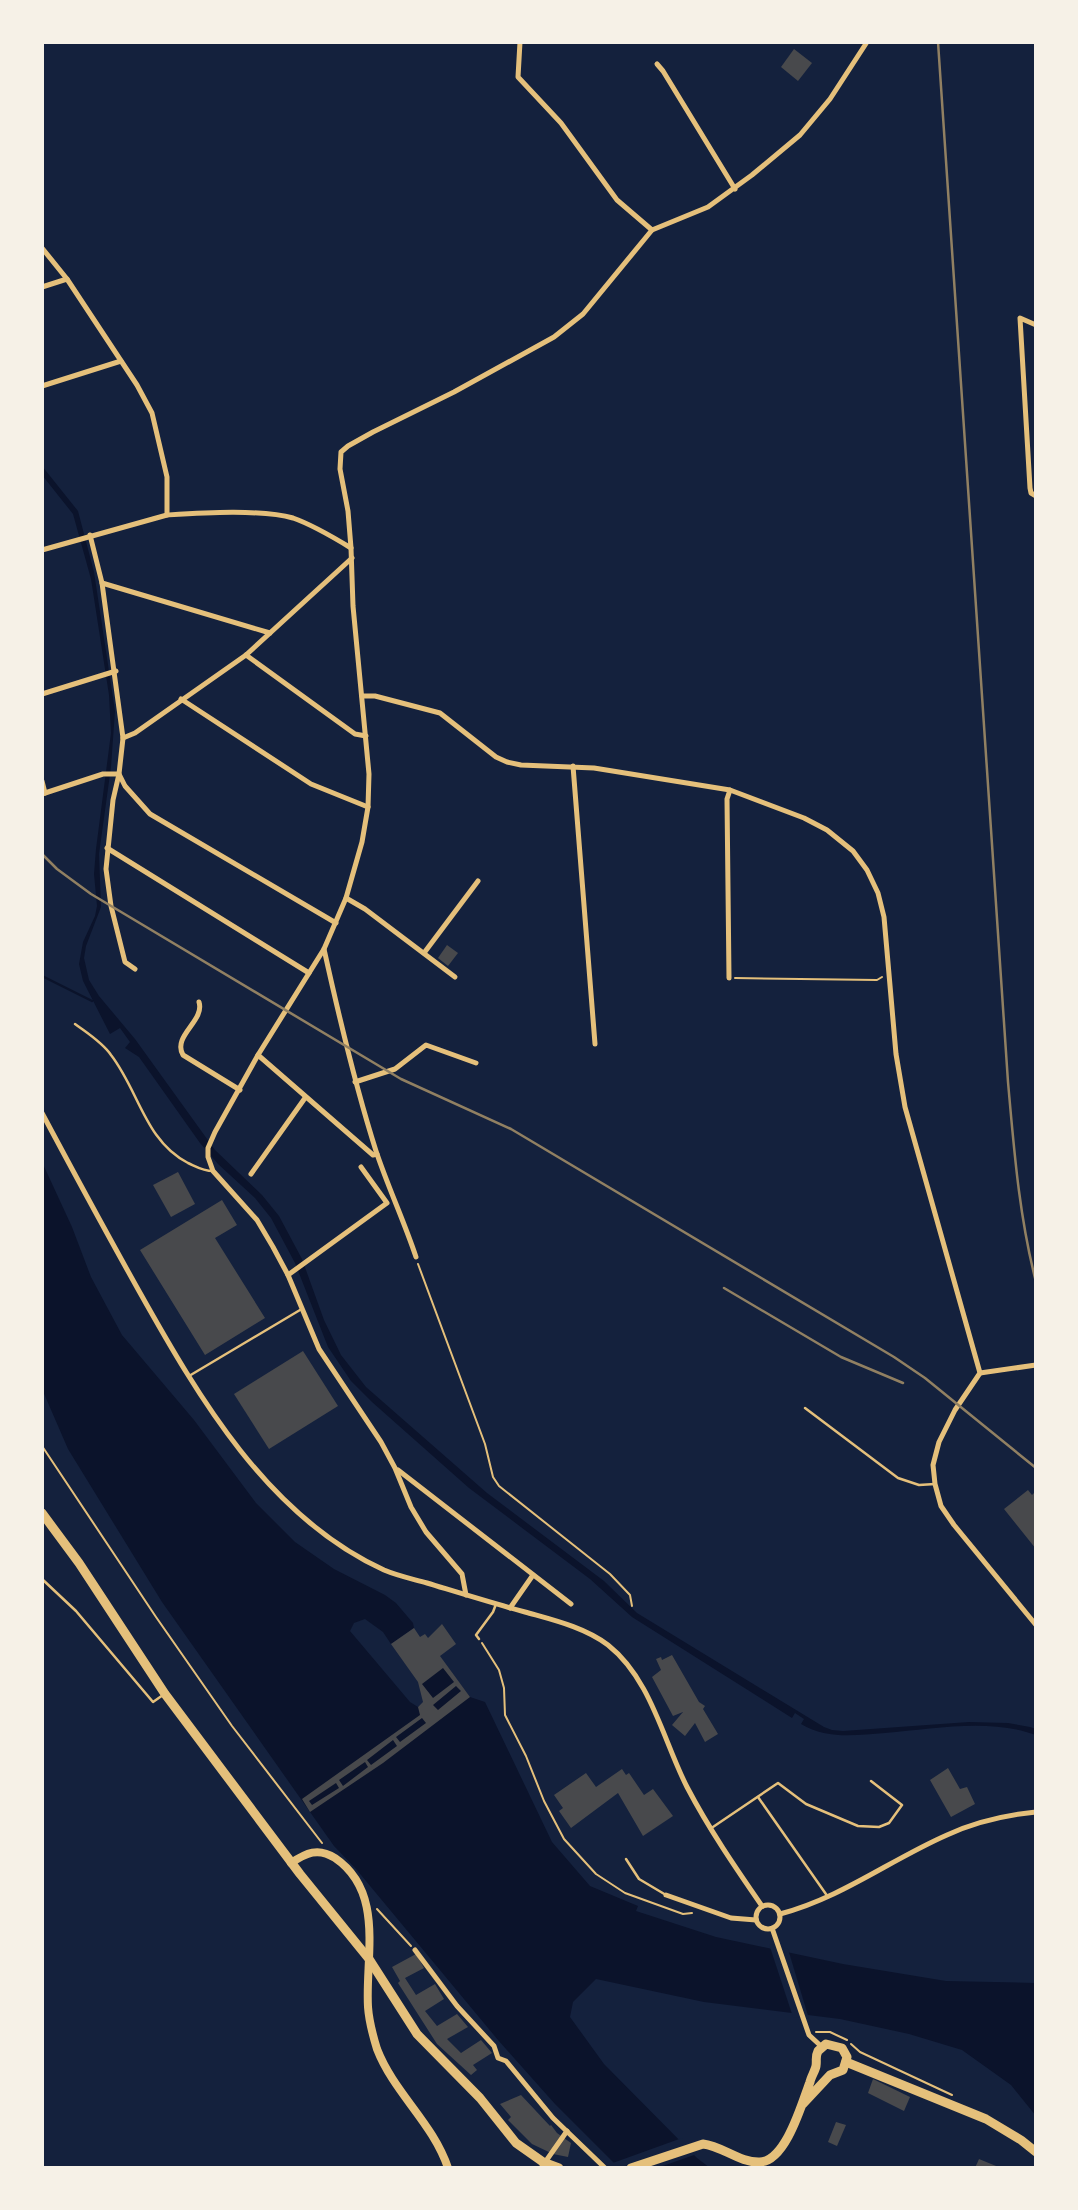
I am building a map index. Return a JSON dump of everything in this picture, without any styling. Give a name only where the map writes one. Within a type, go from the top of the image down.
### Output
[{"type":"main road","points":[[42,1513],[79,1563],[165,1694],[291,1863],[369,1959],[417,2034],[480,2098],[516,2143],[542,2165],[559,2168]]},
{"type":"main road","points":[[291,1863],[305,1853],[328,1854],[348,1870],[365,1902],[371,1947],[368,2010],[374,2038],[393,2081],[426,2124],[448,2168]]},
{"type":"main road","points":[[631,2168],[693,2146],[713,2145],[744,2159],[761,2162],[775,2156],[784,2145],[802,2105],[817,2065],[816,2056],[822,2047],[832,2044],[845,2052],[846,2062],[839,2073],[830,2075],[822,2072],[817,2065]]},
{"type":"main road","points":[[846,2062],[986,2119],[1036,2152]]},
{"type":"main road","points":[[802,2105],[830,2075]]},
{"type":"street","points":[[520,42],[518,77],[561,123],[617,200],[652,230]]},
{"type":"street","points":[[466,1595],[462,1574],[426,1532],[411,1507],[381,1442],[328,1366],[300,1310],[288,1275],[257,1220],[211,1168],[208,1148],[258,1055],[324,949],[356,868],[368,807],[366,736],[353,606],[348,511],[340,469],[341,452],[373,432],[454,392],[554,337],[583,314],[652,230],[708,207],[735,189],[814,120],[867,42]]},
{"type":"street","points":[[657,64],[735,189]]},
{"type":"street","points":[[42,247],[67,279],[152,413],[167,477],[167,515]]},
{"type":"street","points":[[42,287],[67,279]]},
{"type":"street","points":[[1036,325],[1020,318],[1030,488],[1031,493],[1036,496]]},
{"type":"street","points":[[42,386],[121,361]]},
{"type":"street","points":[[42,550],[167,515],[276,514],[295,519],[351,548]]},
{"type":"street","points":[[88,536],[102,583],[123,738],[107,848],[108,893],[125,962],[135,969]]},
{"type":"street","points":[[123,738],[135,733],[246,655],[352,558]]},
{"type":"street","points":[[102,583],[270,633]]},
{"type":"street","points":[[246,655],[355,734],[366,736]]},
{"type":"street","points":[[42,694],[114,672]]},
{"type":"street","points":[[362,696],[387,699],[440,713],[496,757],[507,762],[521,765],[573,766],[730,790],[827,830],[853,851],[867,870],[878,893],[884,917],[896,1054],[905,1107],[980,1373],[955,1410],[939,1442],[933,1465],[934,1485],[941,1506],[954,1525],[1036,1625]]},
{"type":"street","points":[[181,699],[311,784],[368,807]]},
{"type":"street","points":[[573,766],[595,1044]]},
{"type":"street","points":[[42,781],[43,793],[103,774],[116,774]]},
{"type":"street","points":[[116,774],[150,814],[335,923]]},
{"type":"street","points":[[729,978],[727,799],[730,790]]},
{"type":"street","points":[[107,848],[309,973]]},
{"type":"street","points":[[424,953],[478,881]]},
{"type":"street","points":[[346,898],[365,909],[455,977]]},
{"type":"street","points":[[324,949],[355,1082],[377,1154],[416,1257]]},
{"type":"street","points":[[199,1002],[199,1012],[180,1044],[180,1051],[240,1090]]},
{"type":"street","points":[[355,1082],[395,1069],[426,1045],[476,1063]]},
{"type":"street","points":[[258,1055],[373,1155],[377,1154]]},
{"type":"street","points":[[251,1174],[305,1098]]},
{"type":"street","points":[[42,1113],[130,1276],[189,1376],[211,1412],[257,1470],[292,1508],[319,1531],[355,1555],[386,1571],[570,1626],[608,1645],[638,1681],[685,1783],[710,1829],[762,1906]]},
{"type":"street","points":[[288,1275],[387,1203],[361,1167]]},
{"type":"street","points":[[372,1181],[384,1172]]},
{"type":"street","points":[[980,1373],[1036,1365]]},
{"type":"street","points":[[395,1468],[571,1604]]},
{"type":"street","points":[[510,1608],[533,1575]]},
{"type":"street","points":[[780,1913],[828,1898],[946,1835],[992,1820],[1036,1812]]},
{"type":"street","points":[[666,1895],[731,1919],[756,1920]]},
{"type":"street","points":[[774,1905],[780,1913],[780,1921],[772,1928],[761,1927],[756,1920],[757,1912],[762,1906],[774,1905]]},
{"type":"street","points":[[772,1928],[809,2035],[822,2047]]},
{"type":"street","points":[[415,1950],[457,2006],[494,2046],[498,2058],[506,2061],[567,2131],[605,2168]]},
{"type":"street","points":[[542,2165],[567,2131]]},
{"type":"lane","points":[[75,1024],[113,1056],[156,1136],[167,1150],[204,1171],[211,1168]]},
{"type":"lane","points":[[189,1376],[300,1310]]},
{"type":"lane","points":[[805,1408],[898,1478],[919,1485],[934,1485]]},
{"type":"lane","points":[[42,1579],[76,1611],[153,1702],[165,1694]]},
{"type":"lane","points":[[479,1639],[476,1635],[496,1604]]},
{"type":"lane","points":[[710,1829],[778,1783],[806,1804],[858,1826],[879,1827],[889,1823],[902,1805],[871,1781]]},
{"type":"lane","points":[[758,1797],[828,1898]]},
{"type":"lane","points":[[626,1859],[639,1879],[666,1895]]},
{"type":"path","points":[[729,978],[877,980],[879,977],[890,977]]},
{"type":"path","points":[[416,1257],[485,1444],[493,1477],[514,1500],[583,1550],[610,1574],[631,1595],[632,1606]]},
{"type":"path","points":[[42,1447],[232,1726],[302,1816]]},
{"type":"path","points":[[479,1639],[499,1671],[504,1688],[505,1715],[564,1839],[596,1874],[625,1894],[683,1914],[691,1914],[698,1907]]},
{"type":"water","points":[[42,466],[78,511],[94,572],[115,711],[111,767],[99,854],[101,907],[84,958],[89,980],[215,1150],[262,1195],[279,1216],[302,1259],[324,1320],[341,1355],[366,1387],[487,1493],[604,1581],[637,1613],[824,1727],[843,1731],[969,1722],[1008,1723],[1036,1729],[1036,1735],[980,1726],[842,1735],[821,1732],[801,1724],[804,1719],[795,1713],[792,1718],[632,1617],[590,1579],[469,1488],[351,1381],[328,1347],[295,1263],[271,1218],[255,1198],[218,1164],[200,1143],[139,1057],[125,1048],[130,1042],[120,1028],[110,1034],[83,981],[79,964],[83,942],[97,906],[94,874],[111,733],[109,695],[91,579],[73,514],[42,475]]},
{"type":"water","points":[[42,1162],[72,1227],[91,1277],[122,1335],[194,1420],[256,1503],[295,1542],[334,1569],[385,1595],[396,1603],[413,1623],[414,1628],[391,1644],[383,1632],[365,1619],[354,1623],[350,1631],[410,1702],[418,1707],[427,1700],[416,1674],[441,1660],[470,1697],[485,1702],[552,1842],[590,1886],[638,1906],[636,1911],[716,1937],[843,1964],[946,1981],[1036,1983],[1036,2116],[1011,2085],[962,2050],[909,2034],[840,2019],[704,2002],[596,1979],[573,2002],[570,2017],[604,2064],[710,2168],[619,2168],[555,2104],[498,2040],[334,1846],[162,1602],[68,1449],[42,1389]]},
{"type":"pier","points":[[769,1944],[788,1949],[809,2019],[793,2017]]},
{"type":"pier","points":[[682,2138],[697,2154],[657,2168],[615,2168],[610,2164]]},
{"type":"building","points":[[794,49],[812,63],[798,81],[781,67]]},
{"type":"building","points":[[447,945],[458,953],[448,966],[438,958]]},
{"type":"building","points":[[178,1172],[195,1204],[171,1217],[153,1185]]},
{"type":"building","points":[[222,1200],[237,1225],[215,1238],[265,1318],[205,1355],[140,1250]]},
{"type":"building","points":[[303,1351],[338,1406],[269,1449],[234,1394]]},
{"type":"building","points":[[1028,1490],[1032,1495],[1036,1491],[1036,1549],[1004,1509]]},
{"type":"building","points":[[442,1624],[456,1644],[440,1656],[470,1697],[383,1763],[310,1812],[302,1799],[420,1715],[418,1707],[423,1702],[418,1682],[391,1644],[414,1628],[420,1637],[425,1634],[428,1638]],"holes":[[[443,1668],[454,1682],[433,1698],[422,1684]],[[456,1686],[461,1691],[438,1710],[433,1705]],[[422,1718],[426,1723],[400,1742],[396,1737]],[[393,1740],[397,1746],[371,1765],[367,1760]],[[365,1762],[368,1767],[343,1786],[339,1780]],[[336,1783],[339,1788],[312,1805],[309,1801]]]},
{"type":"building","points":[[672,1655],[699,1702],[705,1706],[703,1709],[718,1734],[705,1742],[695,1723],[685,1736],[672,1725],[683,1712],[673,1716],[652,1677],[661,1670],[656,1659],[661,1657],[662,1660]]},
{"type":"building","points":[[948,1768],[960,1789],[967,1787],[975,1804],[951,1817],[930,1780]]},
{"type":"building","points":[[622,1769],[626,1775],[629,1773],[644,1795],[653,1789],[673,1816],[643,1836],[618,1793],[571,1828],[559,1811],[563,1808],[554,1795],[586,1773],[596,1787]]},
{"type":"building","points":[[416,1954],[424,1968],[405,1978],[416,1995],[435,1984],[444,1999],[425,2011],[437,2026],[457,2014],[468,2027],[447,2039],[461,2053],[481,2040],[492,2053],[473,2065],[477,2070],[471,2075],[437,2044],[398,1983],[400,1981],[392,1967]]},
{"type":"building","points":[[873,2079],[910,2097],[904,2111],[868,2093]]},
{"type":"building","points":[[521,2095],[557,2133],[571,2143],[568,2157],[553,2154],[532,2144],[508,2120],[511,2117],[500,2104]]},
{"type":"building","points":[[836,2122],[846,2125],[837,2146],[828,2142]]},
{"type":"building","points":[[979,2159],[1001,2168],[975,2168]]},
{"type":"waterway","points":[[42,976],[92,1001]]},
{"type":"railway","points":[[938,42],[1008,1082],[1021,1207],[1036,1282]]},
{"type":"railway","points":[[42,854],[57,869],[91,894],[401,1079],[511,1129],[894,1357],[925,1378],[1036,1468]]},
{"type":"railway","points":[[724,1288],[841,1357],[903,1383]]}]
